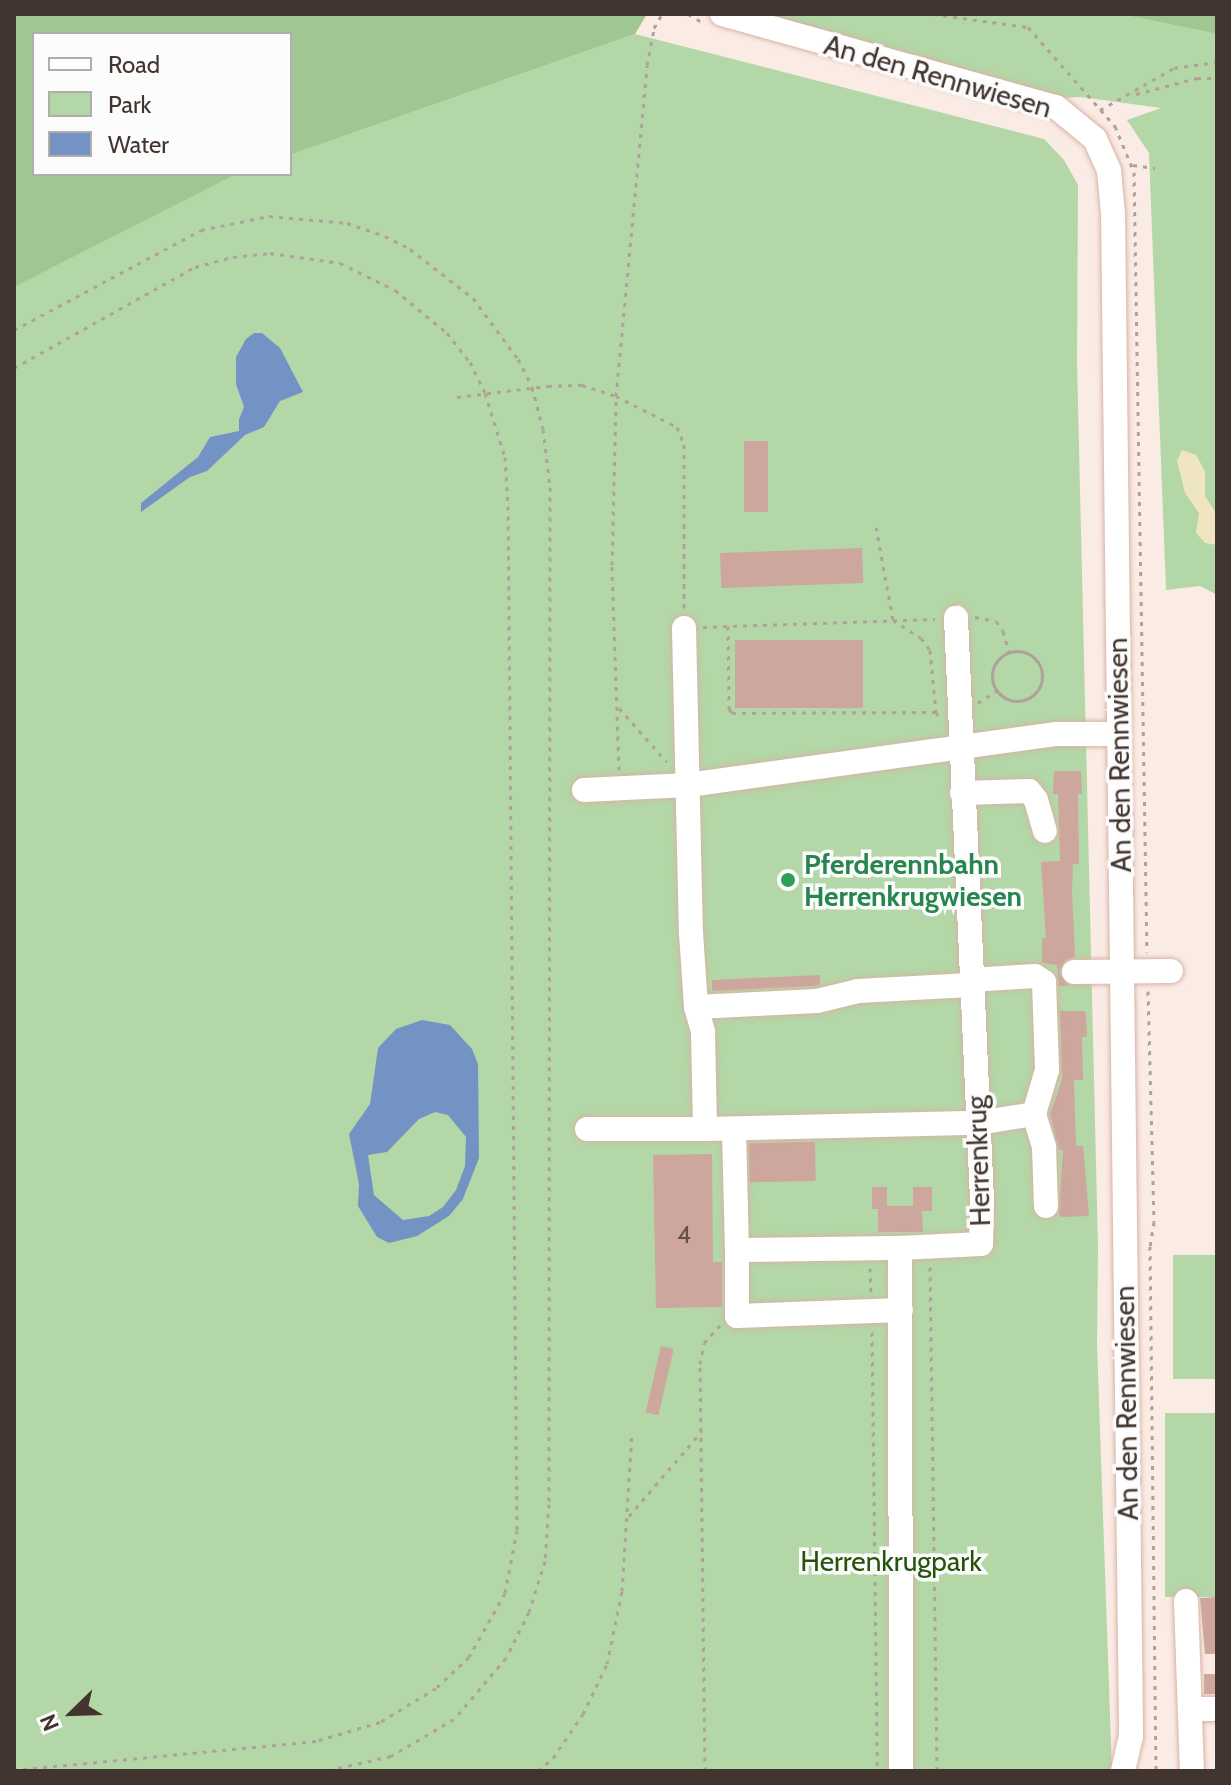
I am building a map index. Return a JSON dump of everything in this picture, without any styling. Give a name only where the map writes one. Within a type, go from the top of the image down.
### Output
[{"type":"street","name":"An den Rennwiesen","points":[[722,14],[1056,107],[1086,129],[1101,150],[1112,196],[1131,1736],[1123,1771]]},
{"type":"street","name":"Herrenkrug","points":[[737,1250],[929,1248],[981,1244],[956,618]]},
{"type":"street","points":[[684,628],[696,1007],[703,1029],[705,1129]]},
{"type":"street","points":[[584,790],[688,785],[1056,734],[1119,734]]},
{"type":"street","points":[[962,793],[1029,791],[1036,800],[1045,831]]},
{"type":"street","points":[[1074,972],[1159,971]]},
{"type":"street","points":[[696,1007],[817,1001],[858,991],[1035,976],[1044,982],[1047,1075],[1034,1114],[1044,1147],[1046,1206]]},
{"type":"street","points":[[587,1129],[978,1123],[1034,1114]]},
{"type":"street","points":[[734,1129],[737,1316],[901,1310]]},
{"type":"street","points":[[900,1248],[901,1771]]},
{"type":"street","points":[[1186,1601],[1192,1771]]},
{"type":"street","points":[[1190,1709],[1217,1709]]},
{"type":"path","points":[[619,775],[612,565],[616,396],[647,65],[654,28],[662,14]]},
{"type":"path","points":[[933,14],[1028,27],[1120,135],[1136,188],[1159,971],[1154,1222],[1150,1246],[1156,1771]]},
{"type":"path","points":[[1098,111],[1132,95],[1174,68],[1217,62]]},
{"type":"path","points":[[1132,95],[1197,78],[1217,78]]},
{"type":"path","points":[[14,330],[201,230],[269,216],[326,219],[385,236],[457,283],[505,338],[532,387],[543,429],[550,487],[549,1504],[545,1561],[529,1612],[506,1658],[454,1719],[391,1756],[325,1771]]},
{"type":"path","points":[[14,368],[195,267],[233,257],[270,253],[340,263],[395,290],[447,333],[470,362],[485,393],[502,445],[508,506],[517,1530],[505,1593],[485,1634],[450,1676],[400,1711],[359,1731],[316,1741],[14,1770]]},
{"type":"path","points":[[457,397],[532,387],[582,385],[616,396],[673,424],[682,435],[684,628],[985,617],[996,621],[1003,631],[1009,652]]},
{"type":"path","points":[[876,527],[893,620],[921,638],[930,650],[936,712],[960,745]]},
{"type":"path","points":[[728,626],[729,709],[732,713],[936,712]]},
{"type":"path","points":[[1009,652],[1028,654],[1041,668],[1037,691],[1022,700],[1005,698],[994,687],[994,666],[1009,652]]},
{"type":"path","points":[[619,708],[688,785]]},
{"type":"path","points":[[869,1248],[877,1771]]},
{"type":"path","points":[[929,1248],[937,1771]]},
{"type":"path","points":[[705,1771],[702,1349],[717,1328],[737,1316]]},
{"type":"path","points":[[629,1516],[701,1432]]},
{"type":"path","points":[[538,1771],[553,1758],[583,1714],[607,1664],[622,1591],[632,1434]]},
{"type":"green space","points":[[14,14],[647,14],[635,34],[292,154],[292,32],[32,32],[32,176],[232,176],[14,287]]},
{"type":"green space","points":[[744,14],[1120,14],[1217,34],[1217,595],[1200,586],[1166,590],[1149,153],[1127,120],[1161,108],[1081,97],[1058,98]]},
{"type":"green space","points":[[1120,14],[1217,14],[1217,34]]},
{"type":"green space","name":"Herrenkrugpark","points":[[635,34],[1044,139],[1064,160],[1078,185],[1077,363],[1098,1248],[1097,1345],[1112,1771],[14,1771],[14,287],[225,178],[292,176],[292,154]]},
{"type":"green space","points":[[1173,1255],[1217,1255],[1217,1379],[1173,1379]]},
{"type":"green space","points":[[1165,1413],[1217,1413],[1217,1597],[1165,1597]]},
{"type":"sand","points":[[1182,450],[1196,455],[1205,471],[1205,496],[1217,515],[1217,545],[1205,543],[1196,533],[1199,513],[1185,493],[1177,461]]},
{"type":"water","points":[[254,333],[262,333],[280,348],[303,392],[280,401],[264,427],[245,435],[207,471],[190,477],[141,512],[141,503],[198,457],[210,437],[239,431],[239,419],[244,407],[236,384],[236,357],[246,339]]},
{"type":"water","points":[[422,1020],[450,1025],[472,1049],[478,1064],[479,1158],[463,1199],[449,1216],[417,1236],[389,1243],[377,1237],[358,1206],[359,1184],[349,1134],[370,1104],[378,1048],[396,1029]],"holes":[[[435,1112],[448,1115],[466,1137],[465,1166],[456,1190],[443,1207],[429,1216],[403,1220],[374,1195],[368,1155],[387,1152],[419,1119]]]},
{"type":"building","points":[[744,441],[768,441],[768,512],[744,512]]},
{"type":"building","points":[[862,548],[863,583],[721,588],[720,553]]},
{"type":"building","points":[[735,640],[863,640],[863,708],[735,708]]},
{"type":"building","points":[[1054,771],[1081,771],[1082,794],[1078,794],[1079,864],[1073,864],[1072,890],[1075,957],[1066,960],[1059,971],[1068,986],[1059,986],[1057,965],[1042,963],[1042,938],[1046,938],[1041,862],[1060,861],[1058,794],[1053,794]]},
{"type":"building","points":[[820,975],[820,985],[815,986],[712,991],[712,980]]},
{"type":"building","points":[[1060,1011],[1085,1011],[1086,1015],[1087,1037],[1082,1037],[1083,1080],[1074,1080],[1076,1146],[1083,1146],[1089,1216],[1061,1217],[1059,1213],[1063,1150],[1059,1150],[1050,1114],[1062,1080]]},
{"type":"building","points":[[815,1142],[816,1181],[750,1182],[749,1143]]},
{"type":"building","points":[[712,1154],[713,1262],[722,1262],[722,1307],[656,1308],[653,1155]]},
{"type":"building","points":[[872,1187],[887,1187],[887,1206],[913,1206],[913,1187],[932,1187],[932,1211],[922,1211],[923,1232],[878,1232],[878,1209],[872,1209]]},
{"type":"building","points":[[661,1346],[674,1349],[658,1415],[646,1412]]},
{"type":"building","points":[[1217,1597],[1217,1654],[1205,1654],[1200,1598]]},
{"type":"building","points":[[1204,1674],[1217,1674],[1217,1694],[1204,1694]]},
{"type":"place","name":"Pferderennbahn Herrenkrugwiesen","points":[[788,880]]}]
